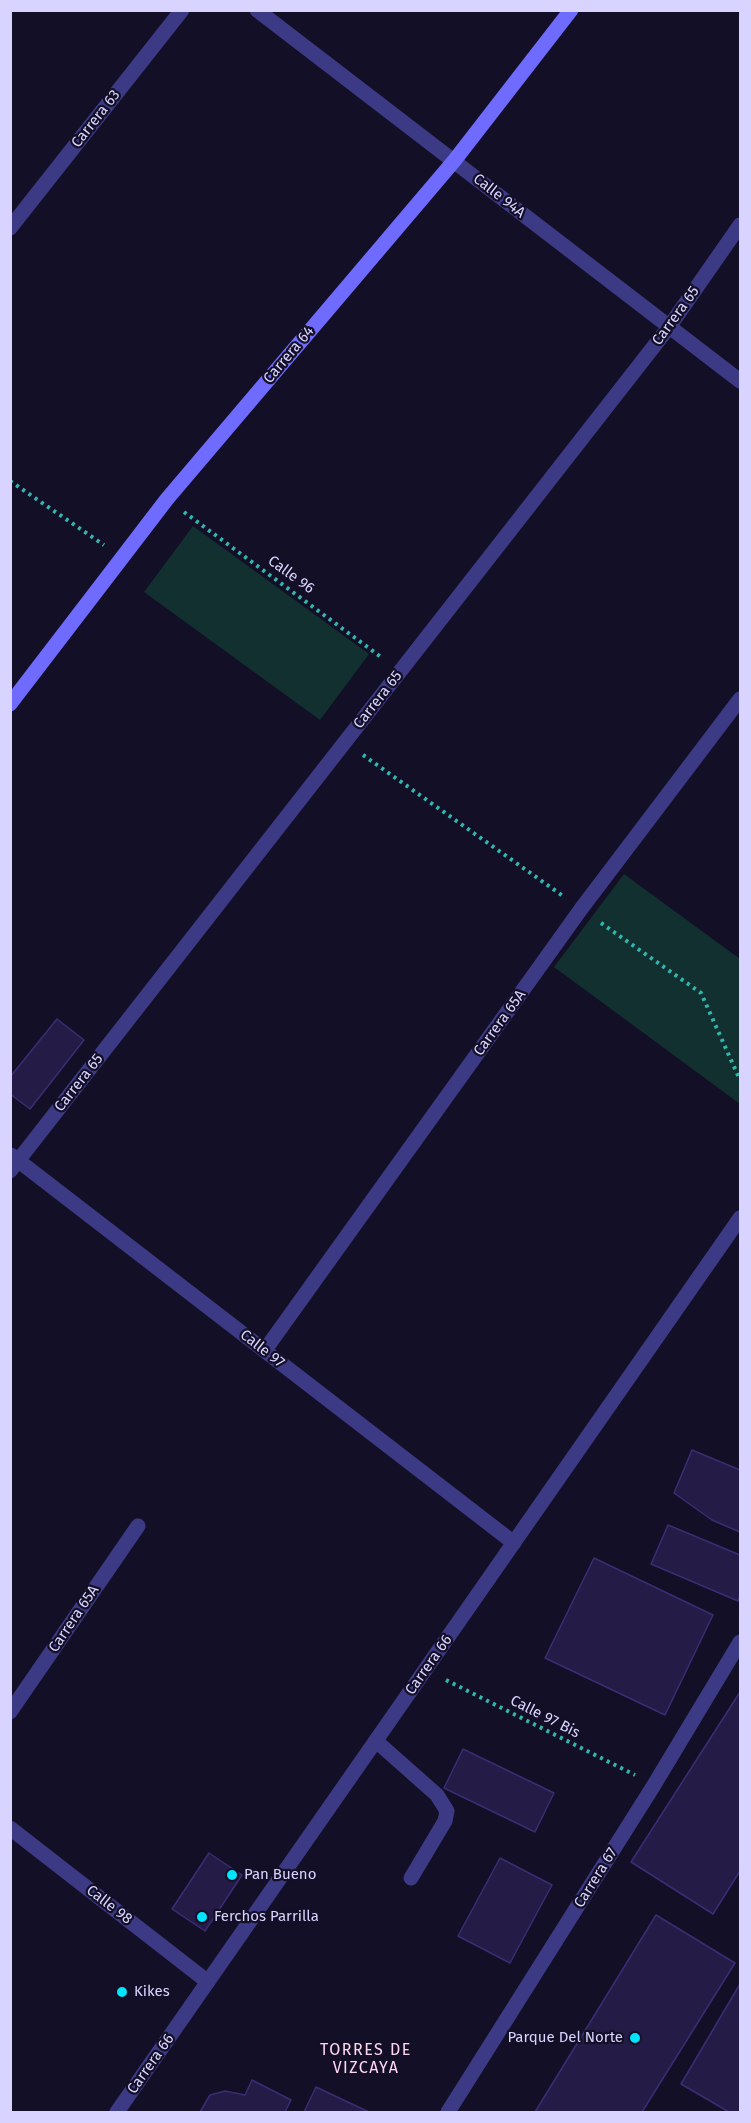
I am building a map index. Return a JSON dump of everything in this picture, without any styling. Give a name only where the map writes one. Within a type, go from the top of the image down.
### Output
[{"type":"street","name":"Carrera 63","points":[[10,228],[182,10]]},
{"type":"street","name":"Calle 94A","points":[[257,10],[741,381]]},
{"type":"street","name":"Carrera 64","points":[[10,704],[167,499],[454,161],[571,10]]},
{"type":"street","name":"Carrera 65","points":[[13,1162],[669,327],[741,225]]},
{"type":"street","name":"Carrera 65A","points":[[265,1350],[582,909],[741,699]]},
{"type":"street","name":"Calle 97","points":[[13,1162],[265,1350],[514,1543]]},
{"type":"street","name":"Carrera 66","points":[[117,2112],[741,1218]]},
{"type":"street","name":"Carrera 65A","points":[[10,1712],[138,1526]]},
{"type":"street","name":"Carrera 67","points":[[448,2112],[654,1785],[741,1642]]},
{"type":"street","points":[[376,1741],[437,1795],[447,1811],[445,1821],[411,1878]]},
{"type":"street","name":"Calle 98","points":[[10,1828],[208,1982]]},
{"type":"path","points":[[10,481],[122,558]]},
{"type":"path","name":"Calle 96","points":[[167,499],[400,671]]},
{"type":"path","name":"Calle 97 Bis","points":[[426,1670],[654,1785]]},
{"type":"green space","points":[[193,526],[369,654],[320,720],[144,592]]},
{"type":"green space","points":[[624,874],[740,959],[740,1104],[554,967]]},
{"type":"building","points":[[57,1019],[84,1040],[30,1109],[10,1094],[10,1077]]},
{"type":"building","points":[[692,1450],[740,1470],[740,1532],[712,1520],[674,1493]]},
{"type":"building","points":[[668,1525],[740,1555],[738,1601],[651,1564]]},
{"type":"building","points":[[594,1558],[713,1615],[665,1715],[545,1658]]},
{"type":"building","points":[[740,1692],[740,1871],[713,1914],[631,1862]]},
{"type":"building","points":[[463,1749],[554,1793],[535,1832],[444,1788]]},
{"type":"building","points":[[209,1853],[242,1875],[205,1931],[172,1909]]},
{"type":"building","points":[[500,1858],[552,1885],[510,1963],[458,1936]]},
{"type":"building","name":"Parque Del Norte","points":[[656,1915],[735,1963],[642,2112],[535,2112]]},
{"type":"building","points":[[740,1984],[740,2112],[729,2112],[681,2084]]},
{"type":"building","points":[[252,2080],[291,2100],[285,2112],[200,2112],[210,2095],[225,2091],[245,2095]]},
{"type":"building","points":[[316,2087],[369,2112],[304,2112]]},
{"type":"place","name":"Pan Bueno","points":[[232,1875]]},
{"type":"place","name":"Ferchos Parrilla","points":[[202,1917]]},
{"type":"place","name":"Kikes","points":[[122,1992]]},
{"type":"place","name":"Parque Del Norte","points":[[635,2038]]},
{"type":"district","name":"TORRES DE VIZCAYA","points":[[366,2060]]}]
